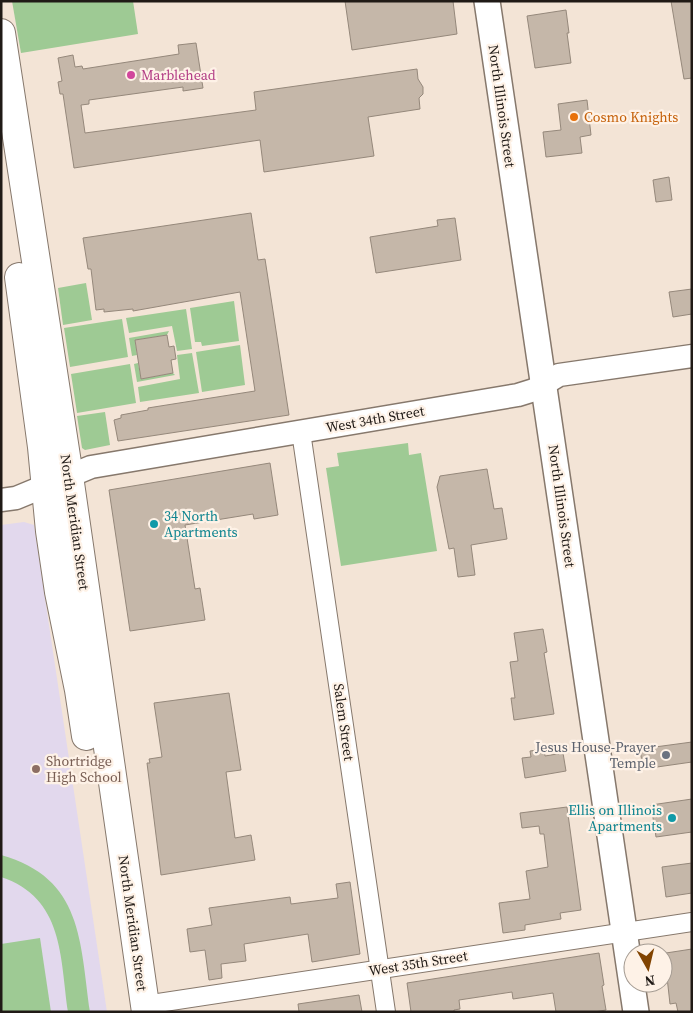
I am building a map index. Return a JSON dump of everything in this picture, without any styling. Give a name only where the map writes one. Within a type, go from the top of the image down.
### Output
[{"type":"main road","name":"North Illinois Street","points":[[487,1],[636,1012]]},
{"type":"main road","name":"North Meridian Street","points":[[1,33],[57,481],[139,1010]]},
{"type":"main road","name":"North Meridian Street","points":[[1,161],[26,330],[57,481]]},
{"type":"street","name":"West 34th Street","points":[[1,500],[16,498],[91,467],[518,395],[534,390],[559,376],[692,356]]},
{"type":"street","name":"Salem Street","points":[[301,432],[386,1012]]},
{"type":"street","name":"West 35th Street","points":[[139,1010],[624,931],[692,922]]},
{"type":"shaded area","name":"Shortridge High School","points":[[24,522],[34,525],[107,1012],[1,1012],[1,525]]},
{"type":"green space","points":[[12,1],[133,1],[138,34],[21,53]]},
{"type":"green space","points":[[86,283],[92,320],[63,325],[58,288]]},
{"type":"green space","points":[[234,301],[239,341],[202,346],[201,342],[195,342],[190,308]]},
{"type":"green space","points":[[186,309],[192,349],[177,351],[172,326],[129,333],[126,318]]},
{"type":"green space","points":[[122,319],[128,357],[70,367],[64,328]]},
{"type":"green space","points":[[169,331],[167,335],[135,340],[137,355],[132,356],[129,338]]},
{"type":"green space","points":[[240,345],[245,385],[202,392],[196,352]]},
{"type":"green space","points":[[192,353],[199,393],[140,402],[138,387],[180,379],[177,355]]},
{"type":"green space","points":[[138,363],[141,379],[173,373],[175,375],[137,382],[134,364]]},
{"type":"green space","points":[[130,364],[136,403],[77,413],[71,374]]},
{"type":"green space","points":[[105,412],[110,445],[85,450],[82,448],[77,416]]},
{"type":"green space","points":[[408,443],[409,455],[421,453],[437,551],[341,566],[326,468],[339,466],[337,453]]},
{"type":"green space","points":[[1,855],[28,865],[48,879],[63,896],[79,938],[90,1012],[68,1012],[60,951],[48,914],[37,899],[22,887],[1,877]]},
{"type":"green space","points":[[40,938],[51,1012],[1,1012],[1,944]]},
{"type":"building","points":[[345,1],[453,1],[457,34],[352,50]]},
{"type":"building","points":[[671,1],[692,1],[692,78],[684,79]]},
{"type":"building","points":[[566,10],[571,63],[535,68],[527,16]]},
{"type":"building","points":[[196,43],[203,88],[183,91],[183,87],[89,100],[89,104],[81,105],[85,133],[256,110],[254,92],[417,69],[418,79],[423,87],[423,94],[419,98],[420,109],[368,117],[374,156],[264,172],[260,140],[74,168],[63,94],[60,94],[58,82],[62,81],[58,58],[73,55],[75,67],[82,66],[83,69],[179,54],[178,45]]},
{"type":"building","name":"Cosmo Knights","points":[[587,100],[591,135],[580,137],[582,153],[546,157],[543,132],[561,130],[558,104]]},
{"type":"building","points":[[669,177],[672,200],[656,202],[653,180]]},
{"type":"building","points":[[251,213],[258,260],[265,259],[289,415],[118,441],[114,420],[121,418],[121,415],[148,410],[148,408],[255,391],[240,292],[133,311],[133,309],[104,312],[104,309],[96,310],[91,269],[88,269],[83,238]]},
{"type":"building","points":[[455,218],[461,260],[376,273],[370,237],[438,226],[437,220]]},
{"type":"building","points":[[692,289],[692,314],[673,317],[669,292]]},
{"type":"building","points":[[167,335],[169,347],[174,346],[176,359],[171,360],[173,373],[141,379],[135,340]]},
{"type":"building","name":"34 North Apartments","points":[[270,463],[278,515],[254,519],[253,514],[185,525],[195,589],[200,588],[205,620],[130,631],[109,490]]},
{"type":"building","points":[[487,469],[494,509],[502,508],[507,539],[471,545],[475,575],[458,577],[454,548],[449,549],[437,487],[440,476]]},
{"type":"building","points":[[543,629],[547,652],[544,653],[554,714],[514,720],[511,698],[515,698],[510,662],[518,661],[514,633]]},
{"type":"building","points":[[229,693],[241,770],[226,772],[235,838],[251,835],[255,860],[161,875],[147,763],[150,763],[149,759],[162,757],[154,703]]},
{"type":"building","name":"Jesus House-Prayer Temple","points":[[692,742],[692,762],[643,769],[640,749]]},
{"type":"building","points":[[544,749],[545,756],[563,753],[566,771],[525,778],[522,758],[531,757],[530,751]]},
{"type":"building","name":"Ellis on Illinois Apartments","points":[[692,799],[692,832],[656,837],[651,805]]},
{"type":"building","points":[[567,807],[581,910],[560,913],[561,919],[525,925],[525,930],[503,933],[499,903],[530,899],[526,871],[548,867],[544,834],[540,834],[539,826],[522,828],[520,813]]},
{"type":"building","name":"Ellis on Illinois Apartments","points":[[692,863],[692,893],[666,897],[662,867]]},
{"type":"building","points":[[350,882],[360,954],[312,962],[308,934],[244,944],[246,961],[221,964],[222,978],[209,980],[205,950],[190,952],[187,929],[212,925],[209,908],[290,897],[291,904],[338,898],[336,884]]},
{"type":"building","points":[[692,949],[692,1012],[678,1012],[676,1003],[670,1004],[669,993],[673,993],[673,952]]},
{"type":"building","points":[[599,953],[606,1010],[594,1012],[556,1012],[553,993],[513,999],[512,992],[459,1000],[460,1009],[454,1010],[454,1012],[411,1012],[407,983]]},
{"type":"building","points":[[359,995],[362,1012],[299,1012],[298,1004]]},
{"type":"place","name":"Marblehead","points":[[131,75]]},
{"type":"place","name":"Cosmo Knights","points":[[574,117]]},
{"type":"place","name":"34 North Apartments","points":[[154,524]]},
{"type":"place","name":"Jesus House-Prayer Temple","points":[[666,755]]},
{"type":"place","name":"Shortridge High School","points":[[36,769]]},
{"type":"place","name":"Ellis on Illinois Apartments","points":[[672,818]]}]
